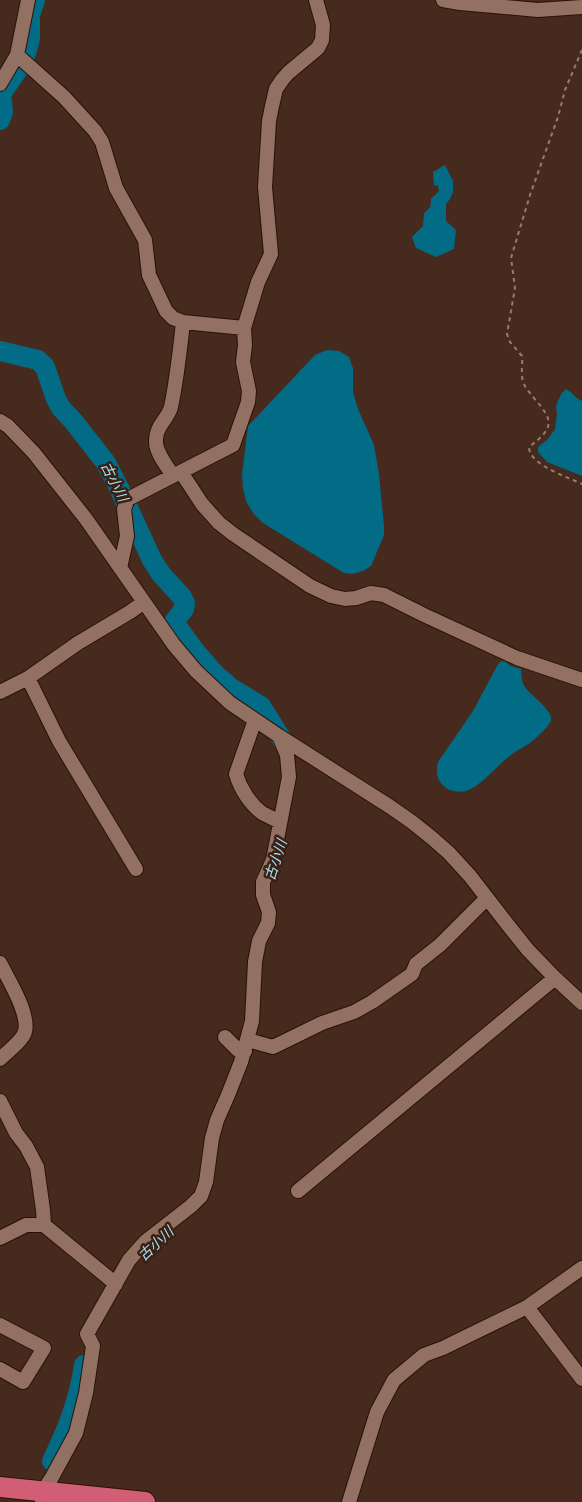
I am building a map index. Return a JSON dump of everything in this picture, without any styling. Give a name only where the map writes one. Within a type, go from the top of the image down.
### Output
[{"type":"highway","points":[[0,1487],[42,1497],[145,1502]]},
{"type":"street","points":[[0,84],[17,55],[28,0]]},
{"type":"street","points":[[120,568],[127,536],[124,509],[128,499],[233,445],[248,402],[249,391],[243,362],[244,328],[258,282],[271,254],[265,186],[269,121],[276,89],[288,73],[318,48],[322,40],[323,24],[318,0]]},
{"type":"street","points":[[443,0],[538,10],[582,7]]},
{"type":"street","points":[[17,55],[64,97],[96,131],[102,142],[116,188],[145,240],[149,275],[166,311],[173,318],[183,322],[244,328]]},
{"type":"street","points":[[183,322],[170,410],[161,423],[155,443],[158,452],[219,523],[310,586],[331,596],[356,598],[371,593],[384,595],[517,658],[582,680]]},
{"type":"street","points":[[0,421],[8,426],[34,453],[86,519],[174,645],[196,671],[230,703],[412,822],[449,853],[470,876],[513,932],[555,978],[582,1003]]},
{"type":"street","points":[[0,692],[28,678],[78,643],[144,602]]},
{"type":"street","points":[[28,678],[59,741],[136,869]]},
{"type":"street","points":[[254,720],[236,774],[243,790],[254,805],[263,813],[280,822]]},
{"type":"street","points":[[42,1497],[76,1433],[86,1393],[93,1346],[87,1334],[129,1260],[146,1241],[201,1196],[206,1182],[212,1138],[217,1120],[246,1046],[252,1021],[255,962],[259,941],[268,922],[269,912],[263,895],[263,882],[273,860],[289,777],[287,755],[279,736]]},
{"type":"street","points":[[225,1037],[238,1050],[246,1046],[273,1047],[322,1023],[354,1012],[412,974],[416,964],[440,945],[486,898]]},
{"type":"street","points":[[0,963],[25,1016],[26,1028],[23,1036],[0,1059]]},
{"type":"street","points":[[298,1192],[555,978]]},
{"type":"street","points":[[0,1101],[13,1129],[26,1146],[37,1167],[44,1225]]},
{"type":"street","points":[[0,1238],[26,1225],[44,1225],[116,1284]]},
{"type":"street","points":[[349,1502],[377,1412],[394,1380],[424,1356],[527,1306],[582,1268]]},
{"type":"street","points":[[527,1306],[582,1379]]},
{"type":"street","points":[[0,1325],[44,1348],[24,1382],[0,1369]]},
{"type":"path","points":[[582,50],[565,90],[511,258],[514,288],[507,334],[510,342],[522,356],[522,377],[525,386],[548,415],[549,424],[546,432],[529,447],[532,458],[542,465],[582,484]]},
{"type":"water","points":[[445,165],[453,181],[453,192],[446,204],[446,221],[456,230],[454,249],[436,257],[416,248],[412,237],[423,226],[424,213],[430,207],[431,199],[439,191],[438,186],[434,185],[433,172]]},
{"type":"water","points":[[327,350],[339,351],[349,357],[353,368],[353,392],[358,409],[374,445],[379,474],[384,535],[371,566],[363,571],[352,574],[344,573],[263,523],[253,513],[246,501],[243,488],[242,474],[248,426],[315,355]]},
{"type":"water","points":[[566,389],[582,401],[582,476],[547,462],[538,452],[538,447],[548,439],[555,429],[556,406],[561,394]]},
{"type":"water","points":[[504,661],[511,666],[521,669],[524,685],[551,716],[550,723],[532,741],[506,759],[478,785],[466,791],[449,790],[439,781],[438,762],[473,711],[497,666],[500,662]]},
{"type":"waterway","name":"古小川","points":[[0,120],[3,112],[1,94],[21,65],[26,53],[30,39],[30,15],[35,0]]},
{"type":"waterway","name":"古小川","points":[[0,351],[38,360],[45,367],[61,408],[106,463],[152,560],[161,574],[182,597],[185,603],[184,609],[174,622],[214,673],[231,688],[261,706],[286,746]]},
{"type":"waterway","name":"古小川","points":[[52,1461],[72,1414],[84,1365]]}]
